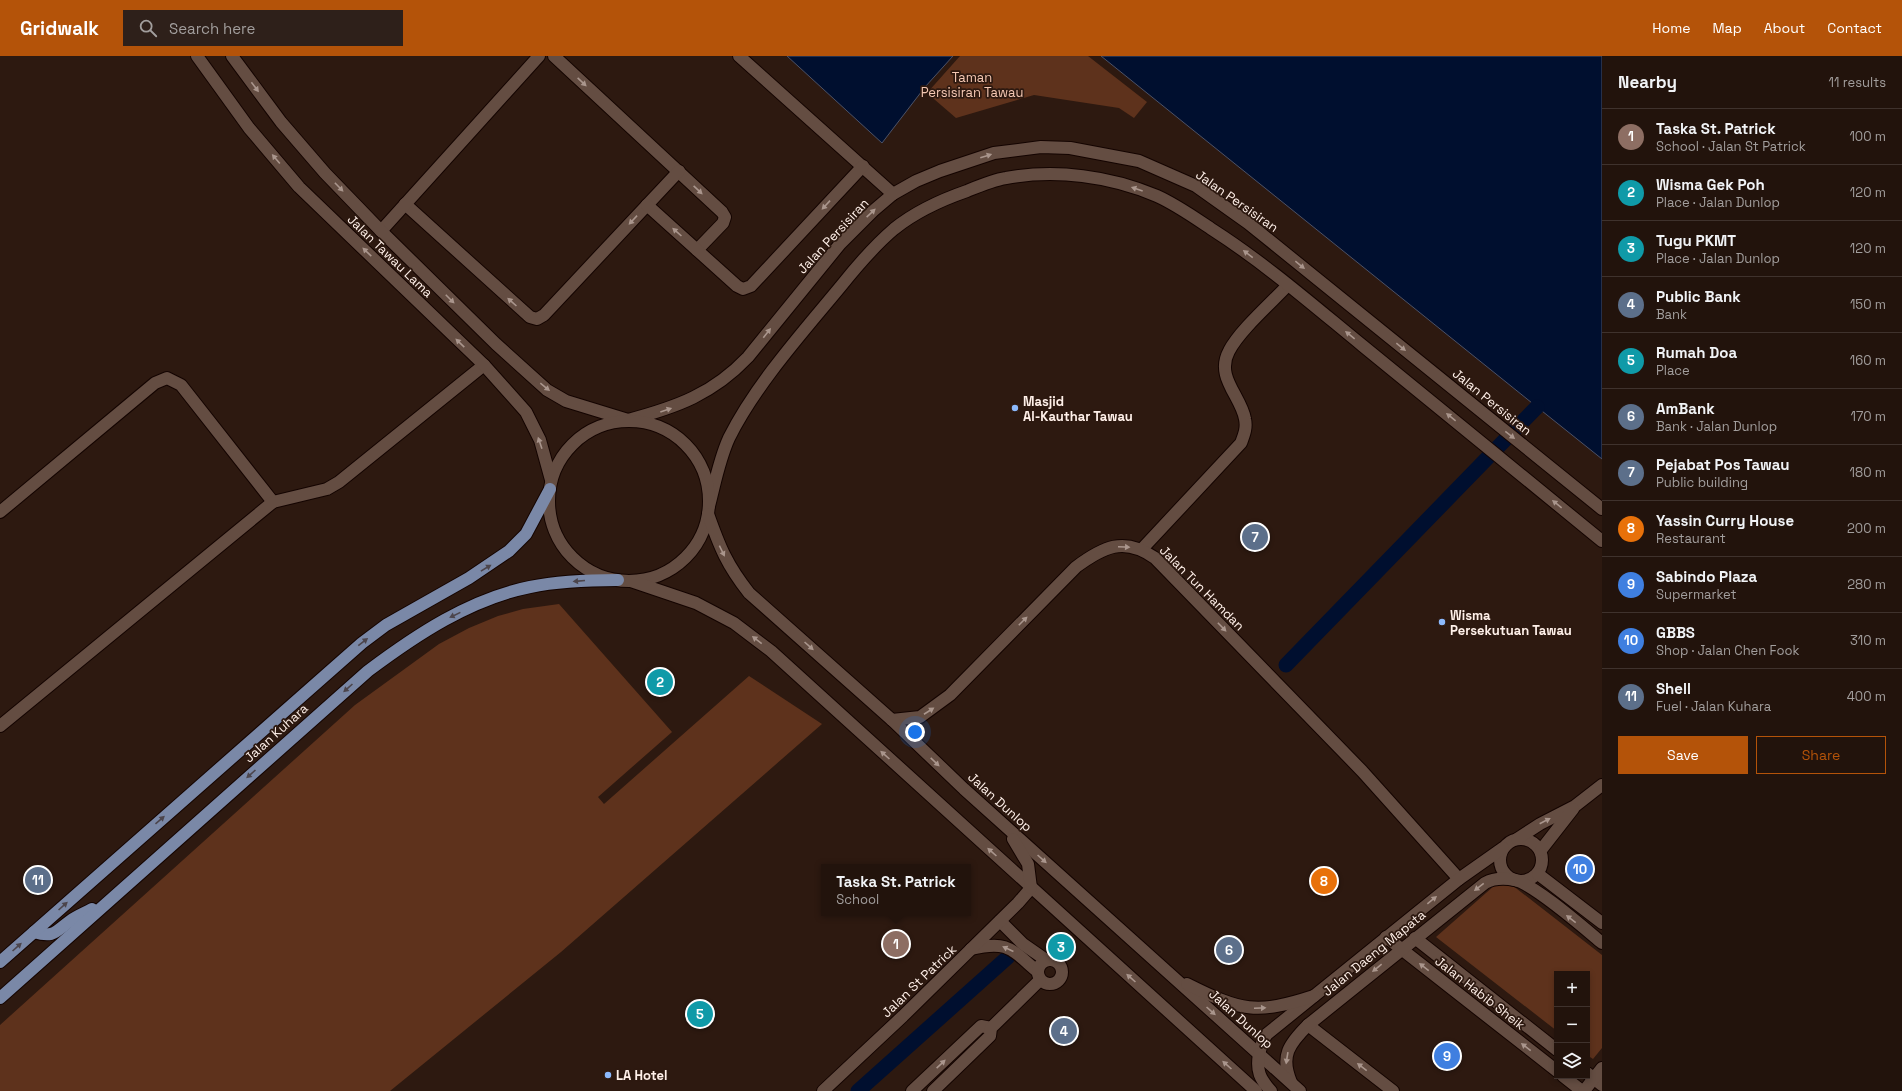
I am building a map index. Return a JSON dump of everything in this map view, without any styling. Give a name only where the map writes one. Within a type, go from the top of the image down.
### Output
[{"type":"main road","name":"Jalan Kuhara","points":[[0,962],[362,642],[386,625],[469,578],[509,551],[526,534],[551,484]]},
{"type":"main road","name":"Jalan Kuhara","points":[[0,998],[107,901],[368,671],[401,646],[448,618],[500,596],[529,587],[588,580],[618,580]]},
{"type":"main road","points":[[34,932],[44,935],[55,933],[76,917],[107,901]]},
{"type":"street","name":"Jalan Tawau Lama","points":[[197,56],[249,128],[299,187],[484,365],[526,412],[540,440],[551,484]]},
{"type":"street","name":"Jalan Tawau Lama","points":[[232,56],[281,122],[325,173],[381,231],[496,344],[548,390],[566,401],[628,420],[654,425],[678,437],[696,456],[706,480],[709,510]]},
{"type":"street","points":[[381,231],[539,56]]},
{"type":"street","points":[[554,56],[722,212],[725,217],[723,223],[697,250]]},
{"type":"street","points":[[740,56],[893,194]]},
{"type":"street","name":"Jalan Persisiran","points":[[551,484],[562,456],[580,437],[603,425],[628,420],[684,403],[717,385],[735,371],[840,244],[873,211],[893,194],[916,181],[940,171],[994,154],[1041,147],[1070,148],[1139,161],[1196,186],[1248,223],[1602,508]]},
{"type":"street","points":[[647,205],[737,286],[743,289],[747,288],[863,166]]},
{"type":"street","points":[[405,204],[530,317],[537,319],[544,315],[679,171]]},
{"type":"street","points":[[551,484],[550,514],[558,538],[573,558],[594,573],[618,580],[631,581],[653,578],[673,568],[690,554],[702,535],[718,466],[728,440],[752,400],[799,337],[853,271],[888,234],[910,217],[952,196],[1004,178],[1064,174],[1093,177],[1123,184],[1157,196],[1188,213],[1233,242],[1288,285],[1602,541]]},
{"type":"street","points":[[1142,549],[1241,443],[1245,432],[1246,420],[1226,374],[1228,351],[1237,339],[1288,285]]},
{"type":"street","points":[[0,726],[273,502],[327,489],[339,482],[484,365]]},
{"type":"street","points":[[0,512],[155,383],[168,378],[181,385],[273,502]]},
{"type":"street","name":"Jalan Dunlop","points":[[709,510],[720,548],[732,572],[750,593],[1300,1091]]},
{"type":"street","name":"Jalan Tun Hamdan","points":[[892,720],[920,717],[950,695],[1076,567],[1093,554],[1108,547],[1125,546],[1142,549],[1155,558],[1362,771],[1459,879]]},
{"type":"street","points":[[631,581],[696,603],[734,623],[771,651],[1256,1091]]},
{"type":"street","points":[[1602,785],[1575,806],[1540,824],[1517,839],[1507,843],[1501,854],[1501,867],[1510,878],[1540,894],[1602,943]]},
{"type":"street","points":[[1540,850],[1575,806]]},
{"type":"street","points":[[998,819],[1028,864],[1031,888]]},
{"type":"street","points":[[1516,880],[1528,880],[1538,874],[1543,863],[1540,850],[1532,841],[1527,839],[1517,839]]},
{"type":"street","name":"Jalan Daeng Mapata","points":[[1271,1091],[1260,1078],[1258,1072],[1259,1054],[1263,1040],[1267,1034],[1459,879],[1503,848]]},
{"type":"street","points":[[1538,874],[1602,923]]},
{"type":"street","name":"Jalan Daeng Mapata","points":[[1291,1082],[1286,1071],[1287,1054],[1295,1038],[1308,1025],[1485,883],[1493,879],[1516,880]]},
{"type":"street","name":"Jalan St Patrick","points":[[823,1091],[1000,921],[1031,888]]},
{"type":"street","points":[[971,949],[990,945],[1005,946],[1012,950],[1048,984],[1058,981],[1062,975],[1062,968],[1057,962],[1046,960],[1023,944],[1000,921]]},
{"type":"street","name":"Jalan Habib Sheik","points":[[1386,937],[1554,1069]]},
{"type":"street","name":"Jalan Habib Sheik","points":[[1415,938],[1554,1048]]},
{"type":"street","points":[[933,1091],[990,1036],[990,1028],[1039,976],[1040,965],[1046,960]]},
{"type":"street","points":[[1172,976],[1216,999],[1245,1008],[1274,1007],[1314,996]]},
{"type":"street","points":[[1308,1025],[1393,1091]]},
{"type":"street","points":[[912,1091],[981,1026],[990,1028]]},
{"type":"street","points":[[1567,1079],[1583,1091],[1602,1068]]},
{"type":"green space","name":"Taman Persisiran Tawau","points":[[960,56],[1088,56],[1147,102],[1134,118],[1119,108],[1034,95],[956,118],[927,93]]},
{"type":"green space","points":[[559,604],[672,732],[598,797],[604,804],[749,676],[822,724],[561,952],[390,1091],[0,1091],[0,1025],[355,705],[439,644],[469,628],[498,616],[523,609]]},
{"type":"green space","points":[[1503,878],[1602,955],[1602,1048],[1593,1059],[1590,1057],[1590,971],[1554,971],[1554,1029],[1436,937]]},
{"type":"water","points":[[787,56],[953,56],[925,87],[882,143]]},
{"type":"water","points":[[1101,56],[1602,56],[1602,459],[1537,407]]},
{"type":"waterway","points":[[1286,665],[1537,407]]},
{"type":"waterway","points":[[858,1091],[1008,957]]},
{"type":"place","name":"Masjid Al-Kauthar Tawau","points":[[1015,408]]},
{"type":"place","name":"Pejabat Pos Tawau","points":[[1255,537]]},
{"type":"place","name":"Wisma Persekutuan Tawau","points":[[1442,622]]},
{"type":"place","name":"Wisma Gek Poh","points":[[660,682]]},
{"type":"place","name":"GBBS","points":[[1580,869]]},
{"type":"place","name":"Shell","points":[[38,880]]},
{"type":"place","name":"Yassin Curry House","points":[[1324,881]]},
{"type":"place","name":"Taska St. Patrick","points":[[896,944]]},
{"type":"place","name":"Tugu PKMT","points":[[1061,947]]},
{"type":"place","name":"AmBank","points":[[1229,950]]},
{"type":"place","name":"Rumah Doa","points":[[700,1014]]},
{"type":"place","name":"Public Bank","points":[[1064,1031]]},
{"type":"place","name":"Sabindo Plaza","points":[[1447,1056]]},
{"type":"place","name":"LA Hotel","points":[[608,1075]]}]
